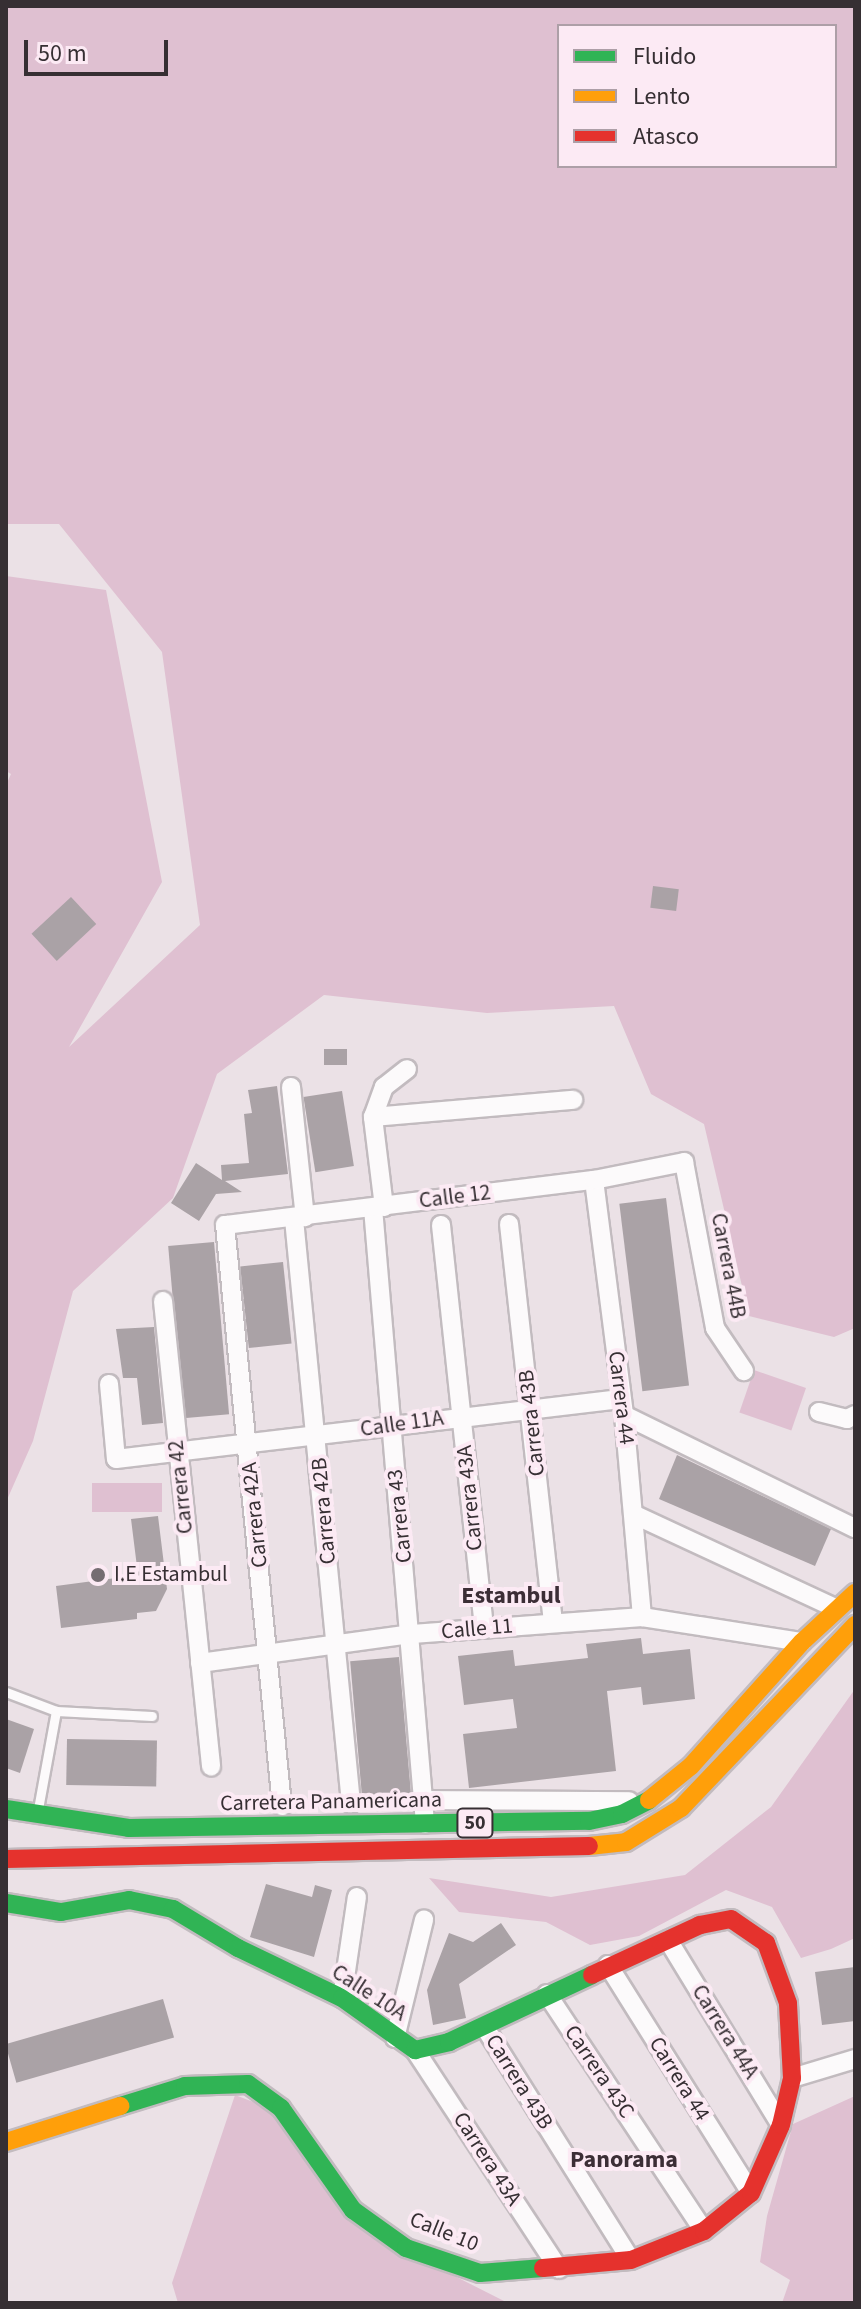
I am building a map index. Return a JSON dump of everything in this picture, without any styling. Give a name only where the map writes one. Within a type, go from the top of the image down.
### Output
[{"type":"main road","name":"Carretera Panamericana","points":[[6,1809],[37,1817],[129,1828],[589,1821],[648,1801],[691,1766],[802,1642],[835,1608],[855,1593]]},
{"type":"main road","name":"50","points":[[6,1859],[584,1847],[626,1842],[660,1825],[692,1798],[855,1625]]},
{"type":"main road","name":"Calle 10A","points":[[6,1903],[61,1912],[129,1900],[173,1909],[238,1948],[342,1998],[415,2050],[484,2026],[608,1965],[700,1925],[731,1919],[766,1943],[788,2003],[792,2078]]},
{"type":"main road","points":[[781,2125],[792,2078]]},
{"type":"main road","name":"Calle 10","points":[[6,2142],[185,2086],[248,2084],[281,2108],[353,2210],[406,2248],[480,2273],[559,2269],[631,2260],[704,2231],[751,2193],[781,2125]]},
{"type":"street","points":[[407,1069],[384,1087],[373,1117],[573,1100]]},
{"type":"street","name":"Carrera 42B","points":[[291,1087],[317,1438],[351,1803]]},
{"type":"street","name":"Carrera 43","points":[[373,1117],[390,1425],[412,1634],[425,1824]]},
{"type":"street","name":"Calle 12","points":[[225,1225],[594,1180],[684,1162]]},
{"type":"street","name":"Carrera 44B","points":[[684,1162],[715,1328],[744,1371]]},
{"type":"street","name":"Carrera 44","points":[[594,1180],[635,1515],[642,1617]]},
{"type":"street","name":"Carrera 43B","points":[[509,1224],[553,1622]]},
{"type":"street","name":"Carrera 42A","points":[[225,1225],[270,1655],[282,1806]]},
{"type":"street","name":"Carrera 43A","points":[[441,1225],[484,1629]]},
{"type":"street","name":"Carrera 42","points":[[163,1301],[211,1767]]},
{"type":"street","name":"Calle 11A","points":[[109,1384],[116,1459],[317,1438],[530,1407],[622,1407]]},
{"type":"street","points":[[622,1407],[855,1528]]},
{"type":"street","points":[[819,1412],[847,1419],[855,1415]]},
{"type":"street","points":[[635,1515],[835,1608]]},
{"type":"street","name":"Calle 11","points":[[200,1663],[412,1634],[642,1617],[802,1642]]},
{"type":"street","points":[[423,1800],[648,1801]]},
{"type":"street","points":[[342,1998],[357,1897]]},
{"type":"street","points":[[395,2038],[424,1920]]},
{"type":"street","name":"Carrera 44A","points":[[668,1940],[781,2125]]},
{"type":"street","name":"Carrera 44","points":[[608,1965],[751,2193]]},
{"type":"street","name":"Carrera 43C","points":[[547,1994],[704,2231]]},
{"type":"street","name":"Carrera 43B","points":[[484,2026],[631,2260]]},
{"type":"street","name":"Carrera 43A","points":[[415,2050],[559,2269]]},
{"type":"street","points":[[792,2078],[855,2059]]},
{"type":"lane","points":[[6,1692],[56,1711],[152,1716]]},
{"type":"lane","points":[[37,1817],[56,1711]]},
{"type":"shaded area","points":[[6,6],[855,6],[855,1328],[834,1337],[749,1316],[704,1124],[651,1094],[614,1006],[487,1013],[324,995],[217,1074],[173,1198],[73,1291],[33,1441],[6,1502],[6,785],[11,774],[6,771],[6,576],[106,590],[162,882],[69,1047],[200,925],[162,652],[59,524],[6,524]]},
{"type":"shaded area","points":[[754,1370],[806,1388],[791,1430],[739,1413]]},
{"type":"shaded area","points":[[92,1483],[162,1483],[162,1512],[92,1512]]},
{"type":"shaded area","points":[[855,1689],[855,1938],[831,1949],[801,1958],[772,1907],[726,1890],[639,1936],[590,1945],[546,1922],[459,1912],[429,1878],[551,1897],[685,1875],[771,1807]]},
{"type":"shaded area","points":[[235,2095],[277,2111],[405,2251],[508,2303],[178,2303],[172,2283]]},
{"type":"shaded area","points":[[855,2096],[855,2303],[782,2303],[790,2280],[760,2262],[767,2216],[793,2124]]},
{"type":"building","points":[[653,886],[679,889],[676,911],[650,908]]},
{"type":"building","points":[[71,897],[96,924],[57,961],[32,934]]},
{"type":"building","points":[[324,1049],[347,1049],[347,1065],[324,1065]]},
{"type":"building","points":[[277,1086],[288,1174],[225,1181],[242,1192],[216,1194],[199,1221],[171,1203],[196,1163],[222,1180],[221,1165],[249,1163],[244,1114],[252,1113],[248,1090]]},
{"type":"building","points":[[342,1091],[354,1166],[315,1172],[303,1097]]},
{"type":"building","points":[[666,1198],[689,1386],[642,1391],[619,1204]]},
{"type":"building","points":[[214,1242],[229,1414],[183,1418],[168,1246]]},
{"type":"building","points":[[283,1262],[292,1344],[249,1348],[240,1266]]},
{"type":"building","points":[[154,1327],[163,1423],[142,1425],[137,1378],[123,1378],[116,1329]]},
{"type":"building","points":[[677,1455],[831,1529],[815,1566],[659,1499]]},
{"type":"building","points":[[158,1516],[167,1589],[156,1611],[137,1613],[137,1619],[61,1628],[56,1586],[131,1576],[130,1568],[137,1567],[131,1519]]},
{"type":"building","points":[[641,1638],[643,1654],[690,1649],[695,1699],[643,1705],[641,1687],[607,1691],[616,1771],[469,1788],[463,1734],[517,1728],[513,1699],[464,1705],[458,1656],[513,1650],[515,1666],[588,1658],[586,1644]]},
{"type":"building","points":[[399,1657],[412,1800],[363,1805],[350,1661]]},
{"type":"building","points":[[6,1719],[34,1729],[20,1773],[6,1768]]},
{"type":"building","points":[[67,1739],[157,1741],[156,1787],[66,1785]]},
{"type":"building","points":[[266,1884],[312,1897],[315,1885],[332,1890],[314,1957],[250,1937]]},
{"type":"building","points":[[501,1923],[516,1945],[459,1984],[466,2018],[433,2025],[427,1990],[449,1933],[473,1942]]},
{"type":"building","points":[[855,1967],[855,2021],[822,2025],[815,1972]]},
{"type":"building","points":[[163,1999],[174,2037],[16,2083],[6,2044]]},
{"type":"traffic: fast","points":[[6,1809],[129,1828],[589,1821],[622,1814],[649,1800]]},
{"type":"traffic: fast","points":[[6,1903],[61,1912],[129,1900],[173,1909],[238,1948],[342,1998],[415,2050],[449,2042],[592,1975]]},
{"type":"traffic: fast","points":[[120,2106],[185,2086],[248,2084],[281,2108],[353,2210],[406,2248],[480,2273],[543,2268]]},
{"type":"traffic: slow","points":[[649,1800],[691,1766],[802,1642],[855,1593]]},
{"type":"traffic: slow","points":[[589,1846],[626,1842],[681,1808],[855,1625]]},
{"type":"traffic: slow","points":[[6,2142],[120,2106]]},
{"type":"traffic: jam","points":[[6,1859],[589,1846]]},
{"type":"traffic: jam","points":[[543,2268],[631,2260],[704,2231],[751,2193],[781,2125],[792,2078],[788,2003],[766,1943],[731,1919],[700,1925],[592,1975]]},
{"type":"place","name":"I.E Estambul","points":[[98,1575]]},
{"type":"district","name":"Estambul","points":[[511,1596]]},
{"type":"district","name":"Panorama","points":[[624,2160]]}]
